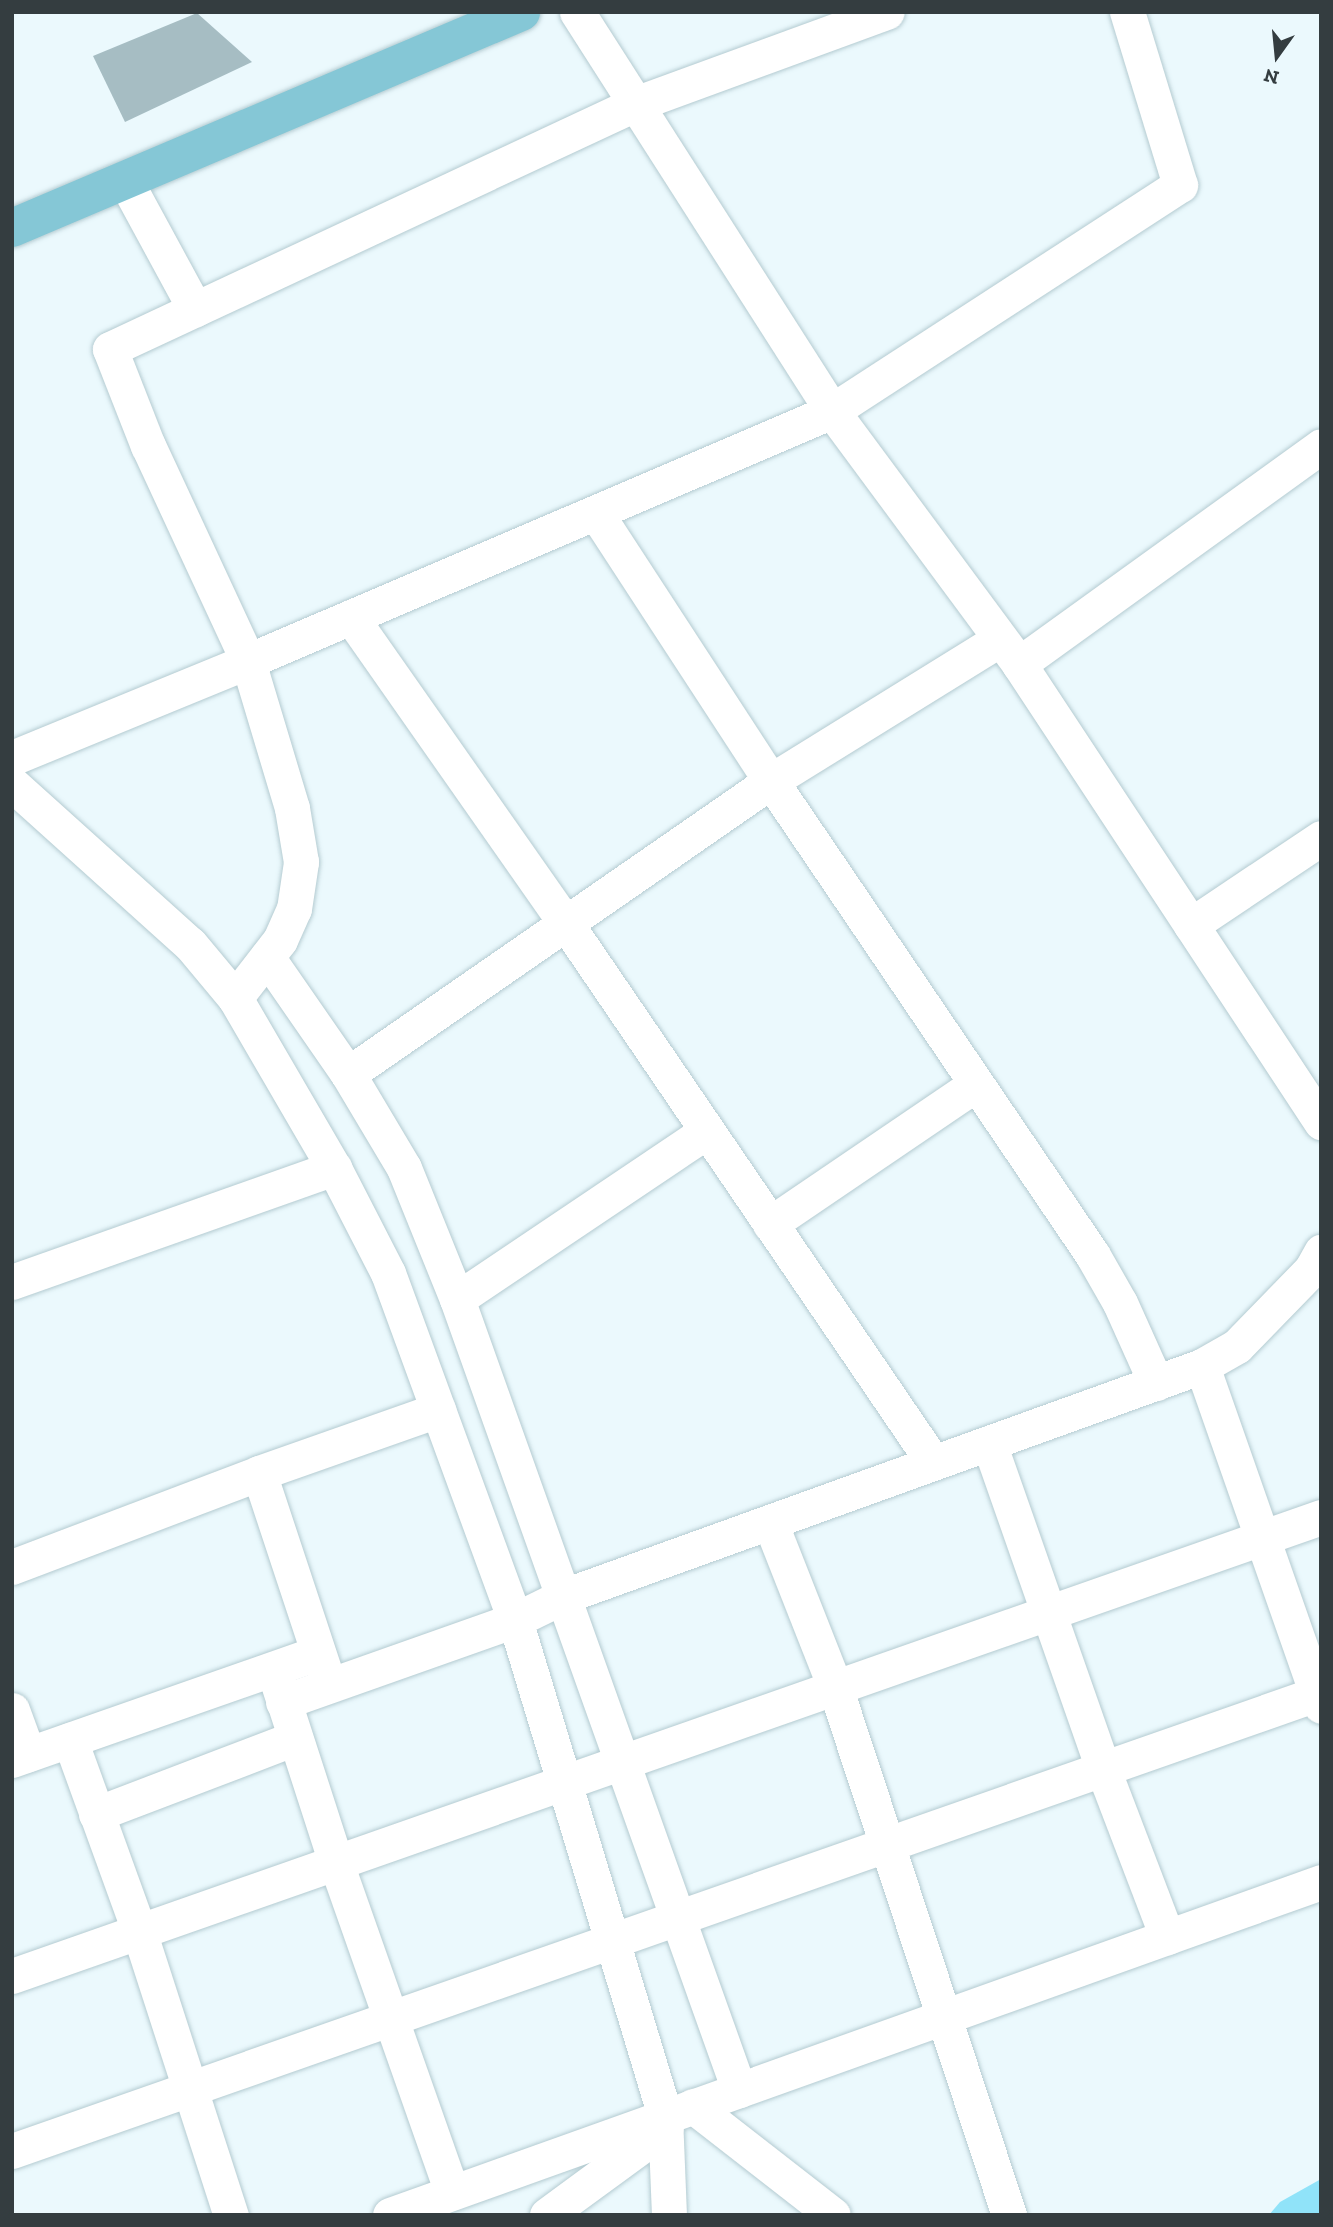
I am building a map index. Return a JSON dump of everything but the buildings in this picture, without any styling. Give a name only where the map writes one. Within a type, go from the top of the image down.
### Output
[{"type":"main road","points":[[12,228],[521,12]]},
{"type":"street","points":[[577,12],[832,411],[1009,651],[1321,1122]]},
{"type":"street","points":[[235,998],[280,940],[294,909],[301,862],[292,808],[248,661],[148,446],[110,349],[635,104],[887,12]]},
{"type":"street","points":[[12,758],[248,661],[832,411],[1180,185],[1127,12]]},
{"type":"street","points":[[125,180],[195,309]]},
{"type":"street","points":[[348,1074],[567,925],[771,781],[1009,651],[1321,446]]},
{"type":"street","points":[[596,513],[771,781],[1092,1254],[1120,1303],[1156,1383]]},
{"type":"street","points":[[351,617],[567,925],[933,1462]]},
{"type":"street","points":[[12,784],[190,943],[235,998],[334,1168],[388,1273],[515,1620],[612,1943],[675,2117],[669,2215]]},
{"type":"street","points":[[1191,925],[1321,838]]},
{"type":"street","points":[[267,957],[348,1074],[404,1168],[457,1298],[739,2090]]},
{"type":"street","points":[[770,1224],[976,1084]]},
{"type":"street","points":[[457,1298],[707,1132]]},
{"type":"street","points":[[12,1282],[334,1168]]},
{"type":"street","points":[[12,1710],[20,1757],[70,1740],[278,1686],[330,1686],[515,1620],[564,1596],[1202,1366],[1237,1346],[1311,1270],[1321,1252]]},
{"type":"street","points":[[12,2151],[1103,1769],[1318,1700],[1202,1366]]},
{"type":"street","points":[[12,1567],[259,1473],[438,1410]]},
{"type":"street","points":[[989,1443],[1051,1612],[1103,1769],[1167,1937]]},
{"type":"street","points":[[259,1473],[330,1686]]},
{"type":"street","points":[[12,1976],[1321,1517]]},
{"type":"street","points":[[770,1522],[835,1687],[1009,2215]]},
{"type":"street","points":[[278,1686],[317,1653]]},
{"type":"street","points":[[278,1686],[336,1863],[452,2192]]},
{"type":"street","points":[[96,1814],[295,1738]]},
{"type":"street","points":[[70,1740],[139,1931],[231,2215]]},
{"type":"street","points":[[390,2215],[675,2117],[739,2090],[1321,1881]]},
{"type":"street","points":[[547,2215],[675,2117]]},
{"type":"street","points":[[675,2117],[833,2215]]},
{"type":"shaded area","points":[[1321,2179],[1321,2215],[1269,2215],[1280,2202]]}]
